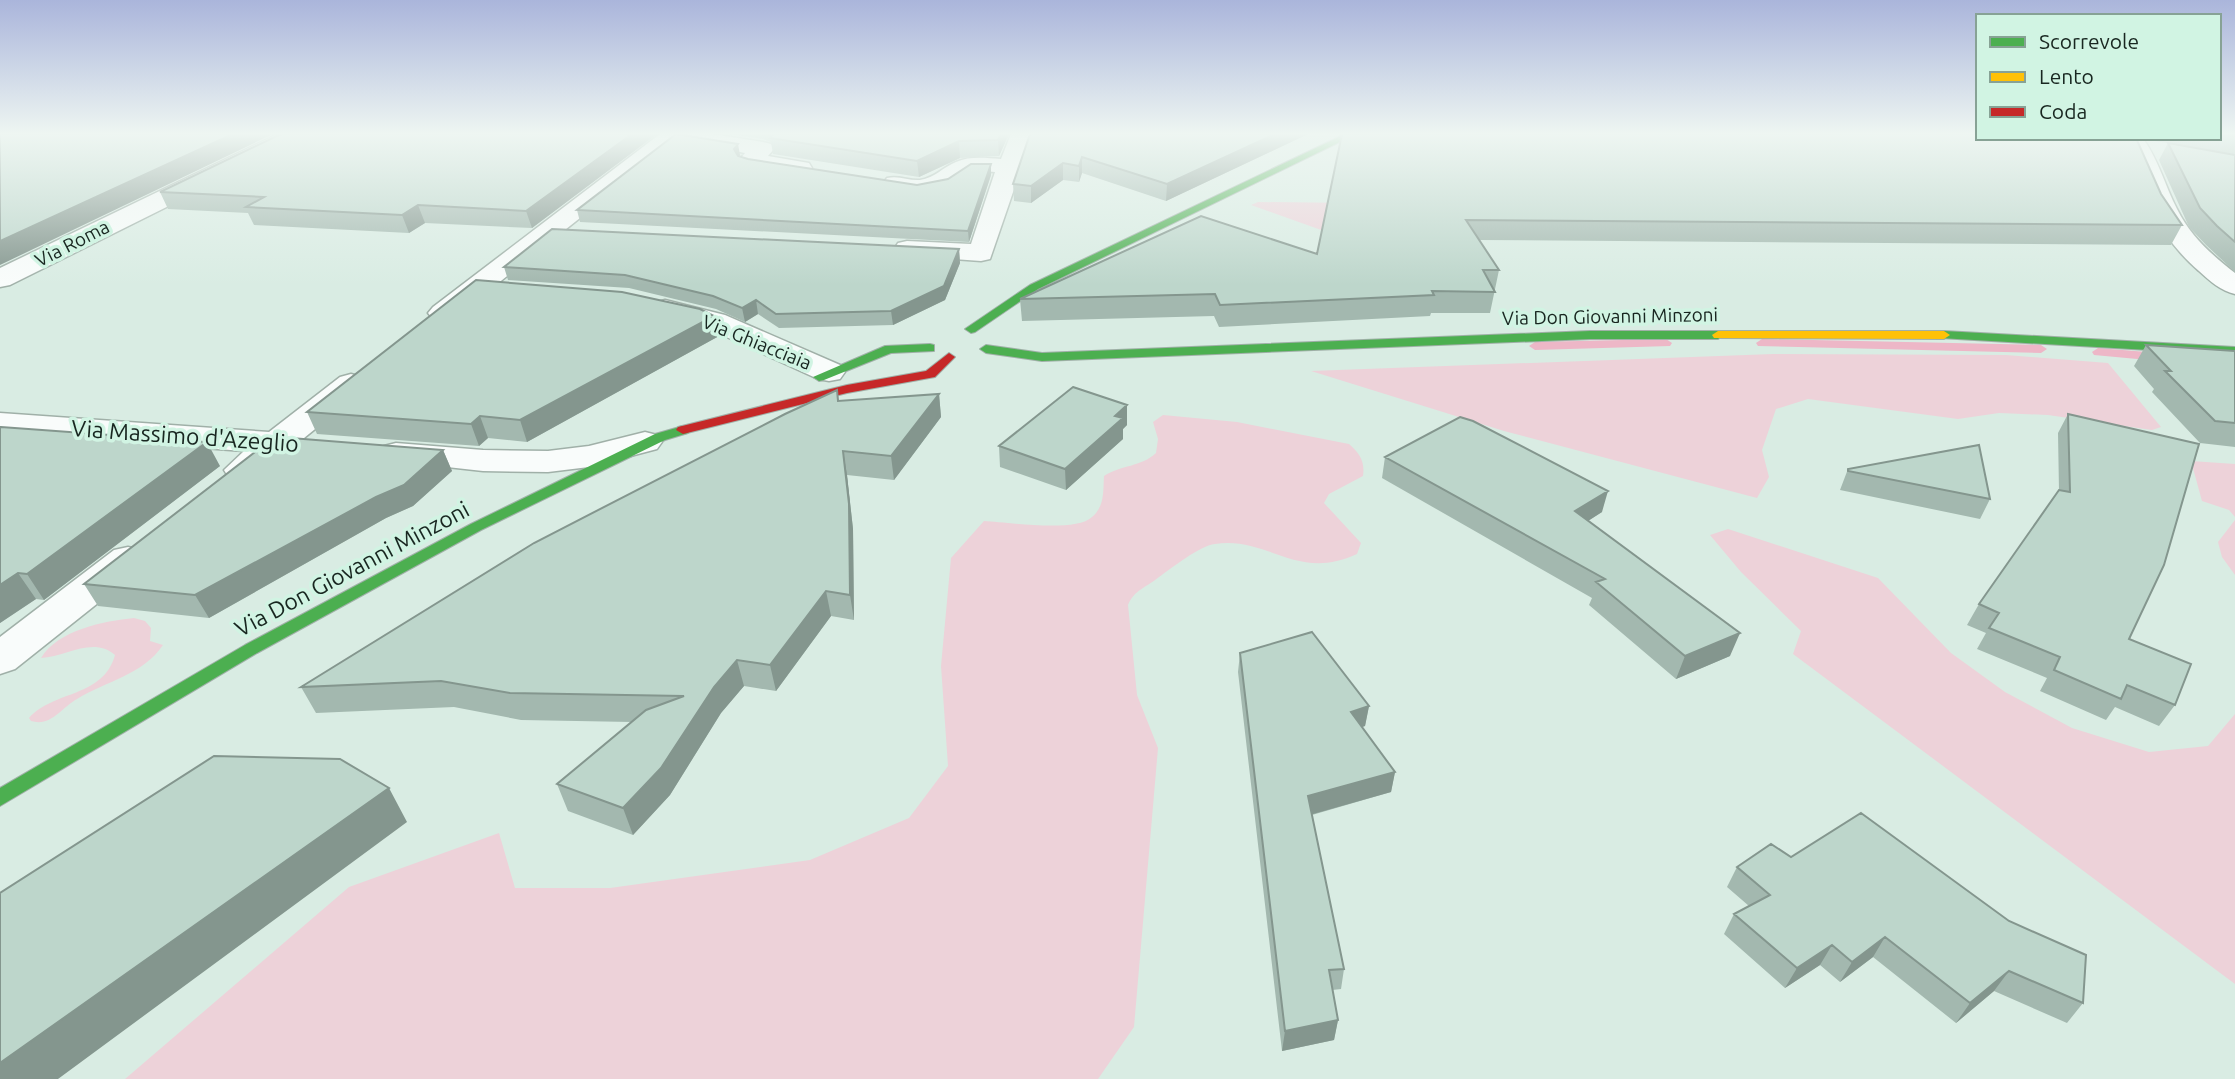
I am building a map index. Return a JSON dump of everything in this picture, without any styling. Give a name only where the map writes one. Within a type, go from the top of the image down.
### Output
[{"type":"main road","points":[[1007,304],[988,344],[970,356],[949,357],[933,352],[930,348],[930,341],[1247,184]]},
{"type":"main road","points":[[956,330],[982,332],[988,344]]},
{"type":"main road","name":"Via Don Giovanni Minzoni","points":[[988,344],[1042,357],[1590,335],[1920,334],[2235,351]]},
{"type":"main road","name":"Via Don Giovanni Minzoni","points":[[741,414],[795,386],[889,349],[930,348]]},
{"type":"main road","name":"Via Don Giovanni Minzoni","points":[[0,799],[275,636],[476,527],[660,437],[741,414],[847,389],[930,374],[949,357]]},
{"type":"street","name":"Via Roma","points":[[0,279],[43,258],[130,207],[181,184]]},
{"type":"street","points":[[422,329],[610,184]]},
{"type":"street","points":[[903,184],[919,187],[930,184]]},
{"type":"street","points":[[885,248],[981,253],[1003,184]]},
{"type":"street","points":[[2157,184],[2164,210],[2183,239],[2203,261],[2235,286]]},
{"type":"street","points":[[550,231],[584,232]]},
{"type":"street","points":[[476,288],[518,291]]},
{"type":"street","name":"Via Ghiacciaia","points":[[640,303],[715,321],[830,372]]},
{"type":"street","points":[[220,487],[379,363]]},
{"type":"street","name":"Via Massimo d'Azeglio","points":[[0,423],[316,446]]},
{"type":"street","points":[[358,450],[496,461],[556,461],[597,455],[660,437]]},
{"type":"street","points":[[0,659],[156,537]]},
{"type":"shaded area","points":[[1258,202],[1357,203],[1324,231],[1251,205]]},
{"type":"shaded area","points":[[1773,354],[2006,355],[2108,363],[2161,427],[2152,430],[2048,415],[1999,413],[1958,419],[1808,399],[1776,409],[1762,450],[1769,477],[1757,498],[1504,431],[1311,371]]},
{"type":"shaded area","points":[[1163,415],[1237,422],[1349,444],[1361,458],[1363,476],[1329,494],[1324,503],[1361,543],[1357,554],[1336,561],[1317,563],[1300,561],[1251,546],[1215,544],[1186,558],[1141,589],[1128,605],[1137,695],[1158,748],[1134,1027],[1098,1079],[125,1079],[349,887],[499,833],[515,888],[610,888],[810,860],[909,818],[948,766],[941,666],[951,558],[984,521],[1057,526],[1083,522],[1092,517],[1101,503],[1104,476],[1144,461],[1156,453],[1158,439],[1153,422]]},
{"type":"shaded area","points":[[2191,461],[2235,464],[2235,517],[2229,510],[2202,501]]},
{"type":"shaded area","points":[[2235,520],[2235,575],[2222,557],[2218,542]]},
{"type":"shaded area","points":[[1728,529],[1878,578],[1951,653],[2005,692],[2072,728],[2149,752],[2208,746],[2235,714],[2235,984],[1793,654],[1801,631],[1741,572],[1710,535]]},
{"type":"shaded area","points":[[134,618],[145,621],[151,628],[150,641],[163,645],[155,655],[135,671],[77,699],[50,719],[31,721],[29,718],[39,709],[100,679],[109,669],[115,655],[98,647],[89,647],[41,658],[49,648],[58,640],[83,629]]},
{"type":"building","points":[[0,184],[123,184],[0,241]]},
{"type":"building","points":[[176,184],[563,184],[526,211],[418,205],[402,215],[246,207],[264,197],[160,192]]},
{"type":"building","points":[[610,184],[984,184],[968,231],[577,210]]},
{"type":"building","points":[[1332,184],[2157,184],[2182,225],[1466,220],[1499,270],[1483,270],[1495,292],[1432,291],[1434,295],[1220,305],[1215,294],[1020,299],[1201,216],[1317,254]]},
{"type":"building","points":[[2188,184],[2235,184],[2235,242],[2217,226],[2200,208]]},
{"type":"building","points":[[552,229],[959,249],[944,286],[891,311],[776,314],[756,300],[742,308],[713,296],[625,275],[504,267]]},
{"type":"building","points":[[476,280],[622,292],[700,309],[714,316],[520,420],[480,416],[471,424],[307,412]]},
{"type":"building","points":[[2146,345],[2235,351],[2235,423],[2215,421],[2165,371],[2171,371]]},
{"type":"building","points":[[1073,387],[1127,405],[1115,416],[1123,418],[1065,469],[999,446]]},
{"type":"building","points":[[837,390],[838,401],[939,394],[891,456],[843,451],[849,504],[850,595],[826,591],[770,665],[737,660],[714,687],[661,768],[623,808],[557,784],[646,710],[684,696],[510,693],[441,681],[301,687],[534,543]]},
{"type":"building","points":[[2068,414],[2199,444],[2164,565],[2129,639],[2191,664],[2175,705],[2127,685],[2121,699],[2054,670],[2060,657],[1989,628],[1999,613],[1979,604],[2059,490],[2070,492]]},
{"type":"building","points":[[1460,417],[1473,421],[1608,491],[1575,511],[1740,633],[1685,656],[1596,582],[1605,579],[1385,457]]},
{"type":"building","points":[[0,427],[207,442],[27,574],[18,573],[0,585]]},
{"type":"building","points":[[278,437],[443,450],[404,485],[376,497],[195,595],[84,584],[259,449],[263,449]]},
{"type":"building","points":[[1979,445],[1990,499],[1848,471],[1848,469]]},
{"type":"building","points":[[1312,632],[1369,706],[1351,712],[1395,772],[1308,796],[1344,969],[1329,970],[1338,1020],[1285,1031],[1240,653]]},
{"type":"building","points":[[214,756],[340,759],[389,788],[0,1063],[0,893]]},
{"type":"building","points":[[1861,813],[2009,921],[2086,955],[2083,1003],[2009,971],[1970,1003],[1885,937],[1852,962],[1832,945],[1797,968],[1734,914],[1770,895],[1737,867],[1771,844],[1791,857]]},
{"type":"waterway","points":[[1535,346],[1666,343]]},
{"type":"waterway","points":[[1762,343],[2041,349]]},
{"type":"waterway","points":[[2098,352],[2159,357]]},
{"type":"traffic: fast","points":[[971,329],[1034,287],[1247,184]]},
{"type":"traffic: fast","points":[[986,349],[1042,357],[1590,335],[1718,335]]},
{"type":"traffic: fast","points":[[1944,335],[2235,351]]},
{"type":"traffic: fast","points":[[819,377],[889,349],[930,348]]},
{"type":"traffic: fast","points":[[0,798],[251,649],[476,527],[660,437],[683,430]]},
{"type":"traffic: slow","points":[[1718,335],[1944,335]]},
{"type":"traffic: jam","points":[[683,430],[847,389],[930,374],[949,357]]}]
